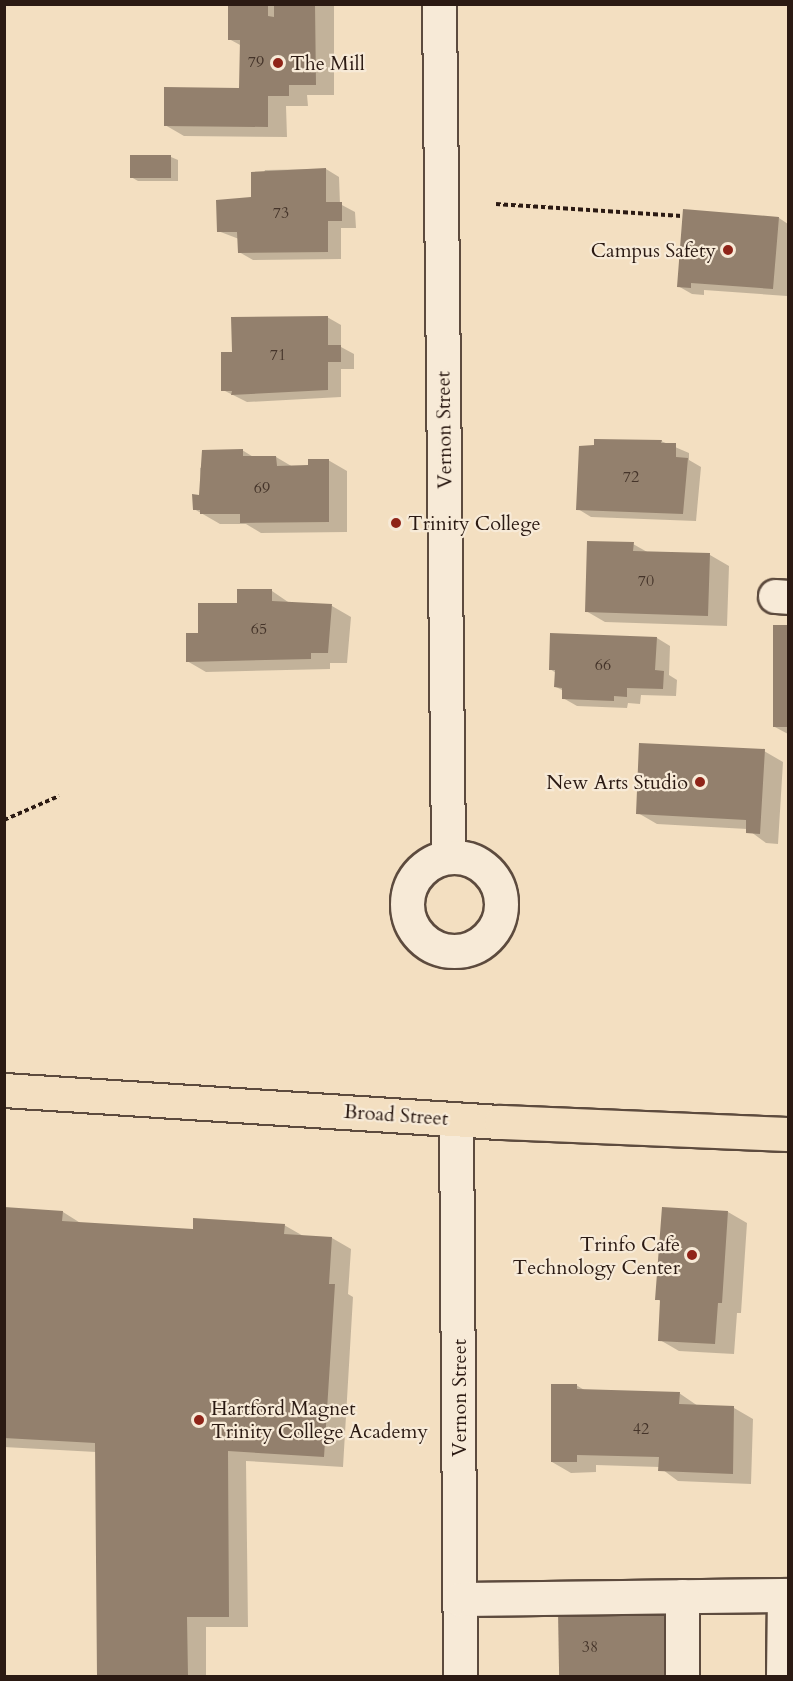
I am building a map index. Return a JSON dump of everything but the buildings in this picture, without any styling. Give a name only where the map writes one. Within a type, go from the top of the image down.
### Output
[{"type":"main road","name":"Broad Street","points":[[4,1090],[456,1119],[789,1134]]},
{"type":"street","name":"Vernon Street","points":[[439,4],[448,856]]},
{"type":"street","name":"Vernon Street","points":[[456,1119],[460,1677]]},
{"type":"street","points":[[460,1599],[784,1595],[783,1677]]},
{"type":"street","points":[[682,1596],[682,1677]]},
{"type":"path","points":[[496,204],[682,216]]},
{"type":"path","points":[[4,819],[58,796]]},
{"type":"place","name":"The Mill","points":[[278,63]]},
{"type":"place","name":"Campus Safety","points":[[728,250]]},
{"type":"place","name":"Trinity College","points":[[396,523]]},
{"type":"place","name":"New Arts Studio","points":[[700,782]]},
{"type":"place","name":"Trinfo Cafe Technology Center","points":[[692,1255]]},
{"type":"place","name":"Hartford Magnet Trinity College Academy","points":[[199,1420]]}]
